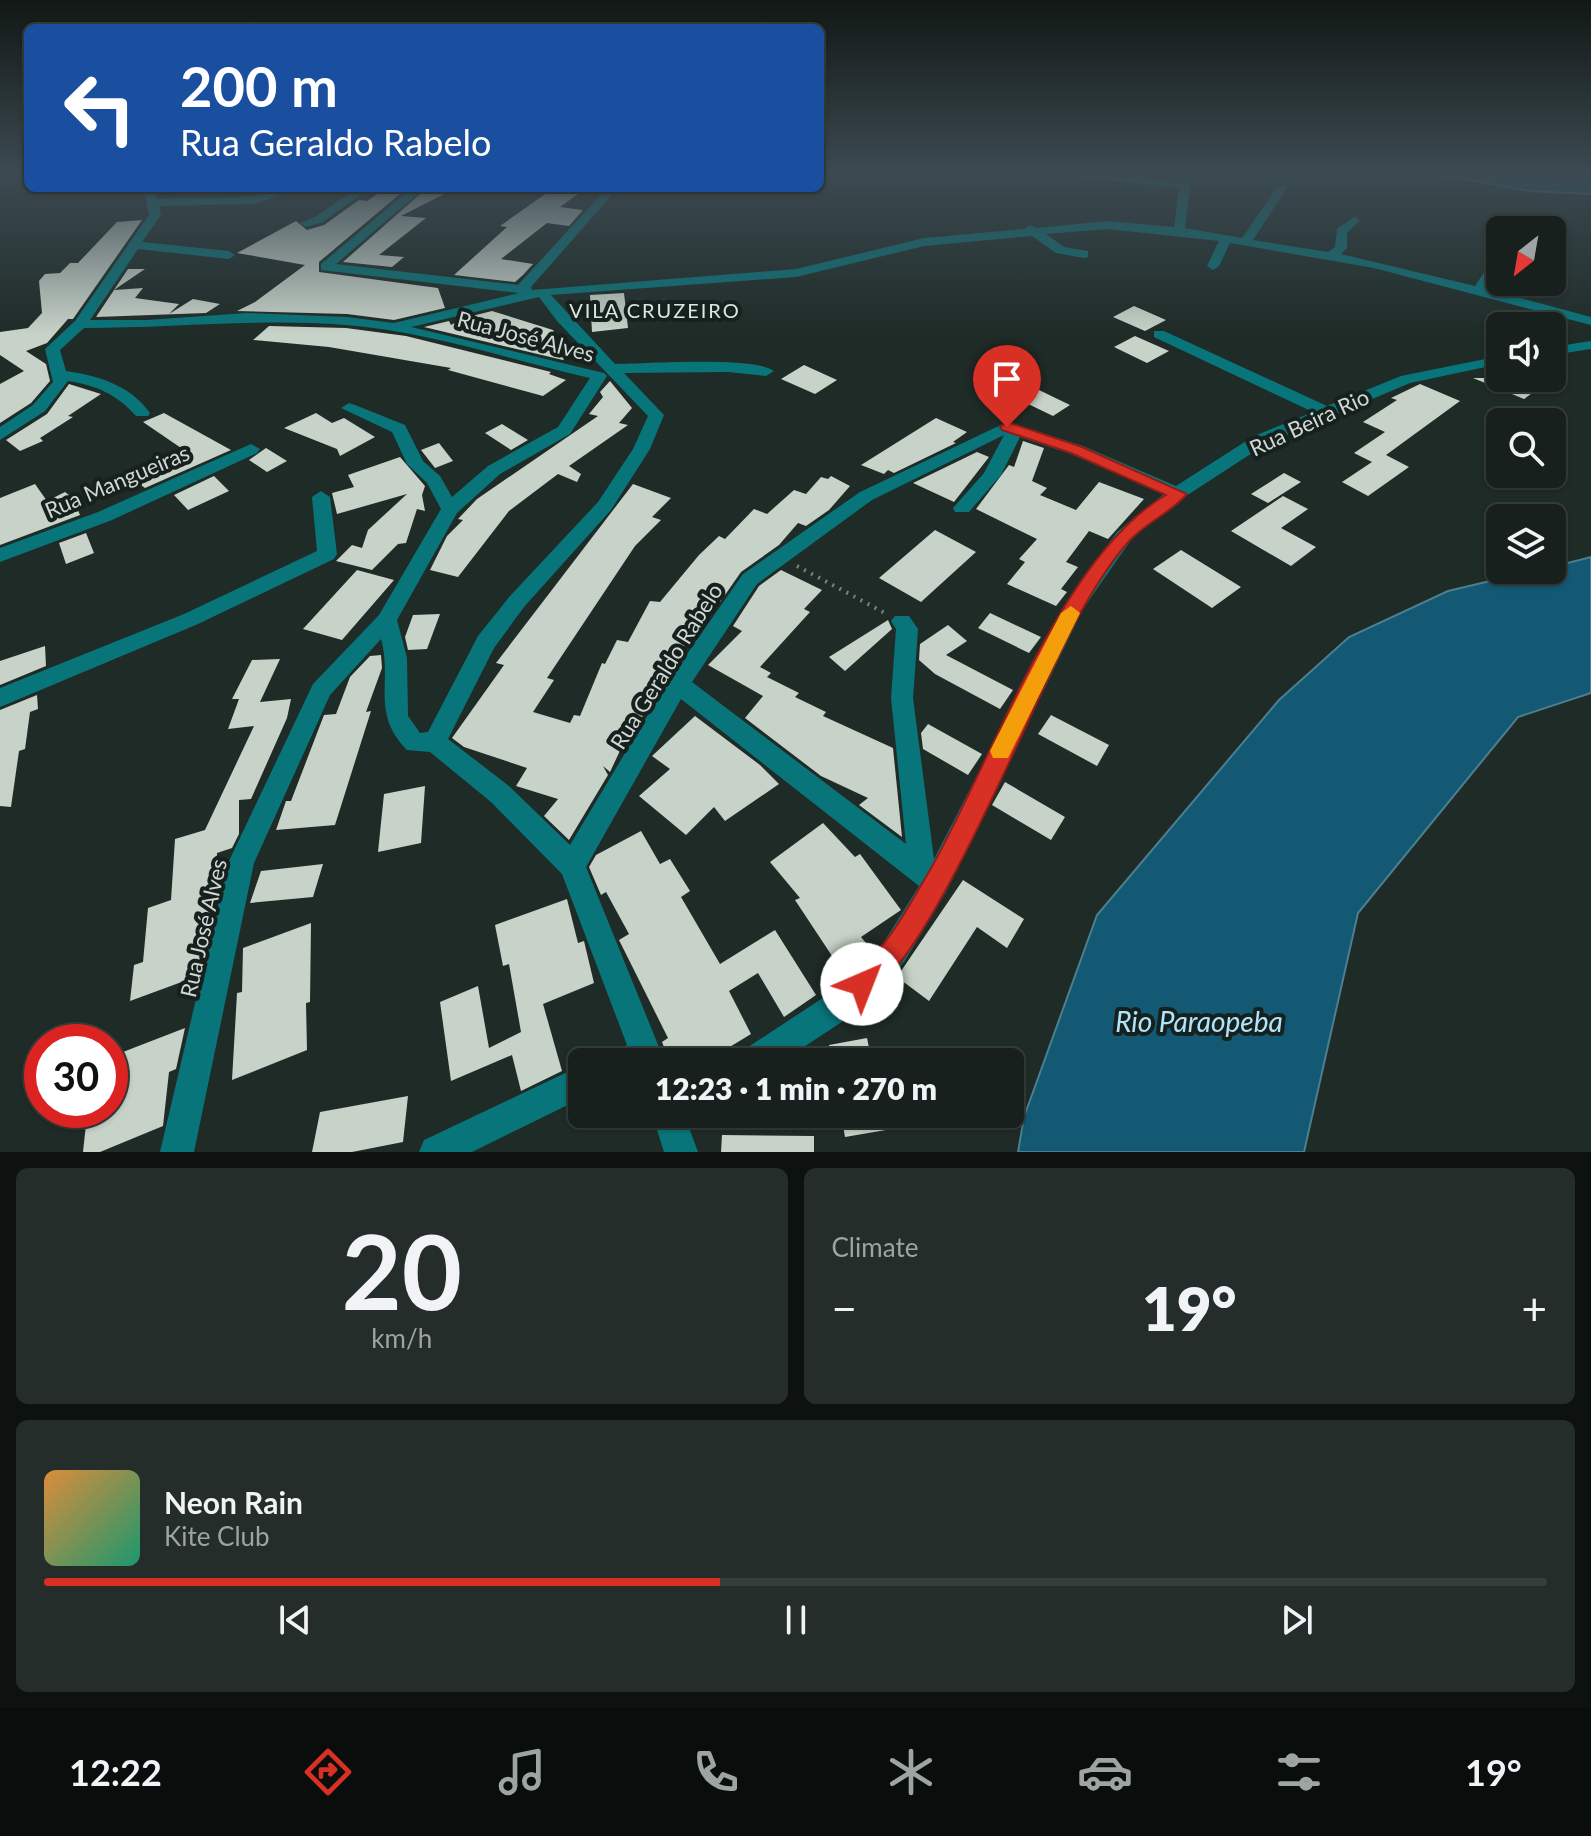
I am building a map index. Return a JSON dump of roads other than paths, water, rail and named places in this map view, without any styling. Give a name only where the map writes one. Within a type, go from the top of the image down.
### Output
[{"type":"street","points":[[0,435],[39,408],[61,382],[52,349],[80,324],[146,227]]},
{"type":"street","points":[[373,227],[325,267],[532,291],[796,273],[924,242],[1074,227]]},
{"type":"street","points":[[392,327],[532,291],[583,227]]},
{"type":"street","points":[[1129,227],[1179,231],[1331,256],[1591,321]]},
{"type":"street","points":[[1179,231],[1180,227]]},
{"type":"street","points":[[1246,241],[1256,227]]},
{"type":"street","points":[[1331,256],[1341,248],[1341,232],[1350,227]]},
{"type":"street","points":[[1030,229],[1060,250],[1084,254]]},
{"type":"street","points":[[1213,266],[1227,238]]},
{"type":"street","points":[[132,245],[229,255]]},
{"type":"street","points":[[1479,291],[1486,280]]},
{"type":"street","points":[[435,742],[494,629],[609,505],[645,447],[656,415],[610,373],[562,318],[532,291]]},
{"type":"street","name":"Rua José Alves","points":[[80,324],[147,324],[247,317],[347,321],[392,327],[610,373],[564,430],[494,470],[450,509],[386,620],[321,690],[241,863],[177,1152]]},
{"type":"street","points":[[1159,334],[1326,412]]},
{"type":"street","points":[[1566,349],[1591,345]]},
{"type":"street","name":"Rua Beira Rio","points":[[774,1048],[846,1001],[894,952],[929,877],[1074,606],[1124,536],[1157,507],[1260,440],[1406,379],[1486,363]]},
{"type":"street","points":[[610,373],[728,367],[766,371]]},
{"type":"street","points":[[59,375],[85,377],[132,399],[142,413]]},
{"type":"street","points":[[349,408],[399,429],[416,464],[434,480],[450,509]]},
{"type":"street","name":"Rua Geraldo Rabelo","points":[[572,866],[678,684],[750,579],[866,496],[1007,427],[1015,429]]},
{"type":"street","points":[[962,508],[992,475],[1015,429],[1077,450],[1179,494]]},
{"type":"street","name":"Rua Mangueiras","points":[[0,555],[105,516],[251,449]]},
{"type":"street","points":[[0,698],[191,619],[327,554],[321,497]]},
{"type":"street","points":[[386,620],[397,660],[391,688],[402,731],[415,743],[435,742],[500,794],[572,866],[636,1048]]},
{"type":"street","points":[[902,621],[907,629],[902,698],[929,877]]},
{"type":"street","points":[[678,684],[929,877]]},
{"type":"street","points":[[436,1152],[568,1088]]},
{"type":"street","points":[[673,1128],[681,1152]]},
{"type":"water","name":"Rio Paraopeba","points":[[1591,557],[1591,693],[1518,717],[1358,913],[1304,1152],[1018,1152],[1024,1117],[1097,915],[1279,700],[1349,637],[1448,591],[1486,582],[1566,584],[1566,563]]},
{"type":"district","name":"VILA CRUZEIRO","points":[[655,310]]}]
